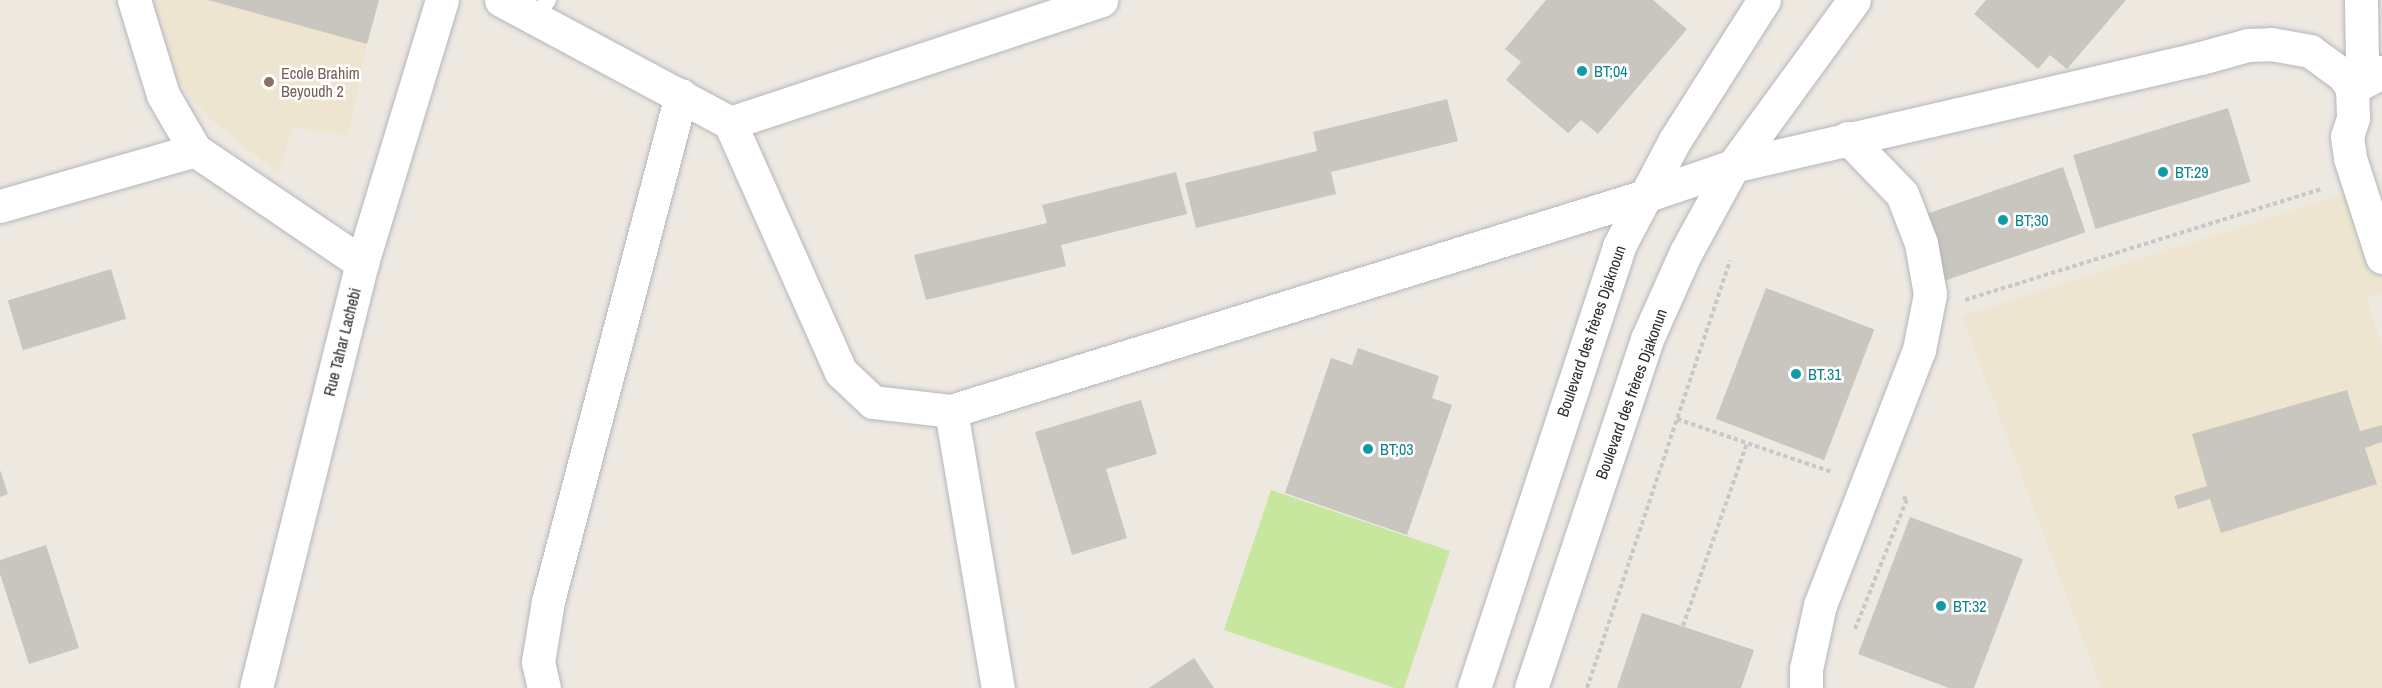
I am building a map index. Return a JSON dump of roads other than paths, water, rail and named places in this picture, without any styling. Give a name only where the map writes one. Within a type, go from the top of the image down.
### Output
[{"type":"street","points":[[134,0],[163,95],[195,150],[362,262]]},
{"type":"street","name":"Rue Tahar Lachebi","points":[[256,688],[362,262],[442,0]]},
{"type":"street","points":[[501,0],[542,9],[730,123],[841,372],[873,402],[951,411],[1645,196],[1733,166],[2201,58],[2248,45],[2280,45],[2310,51],[2343,75],[2352,88]]},
{"type":"street","points":[[730,123],[1101,0]]},
{"type":"street","name":"Boulevard des frères Djaknoun","points":[[1474,688],[1619,246],[1675,140],[1764,0]]},
{"type":"street","name":"Boulevard des frères Djakonun","points":[[1531,688],[1647,339],[1686,252],[1733,166],[1854,0]]},
{"type":"street","points":[[2361,0],[2362,59],[2352,88],[2353,118],[2348,136],[2356,178],[2382,257]]},
{"type":"street","points":[[2352,88],[2382,72]]},
{"type":"street","points":[[544,688],[538,662],[548,601],[681,95]]},
{"type":"street","points":[[1806,688],[1806,669],[1820,606],[1919,350],[1930,294],[1921,243],[1902,194],[1848,138]]},
{"type":"street","points":[[0,206],[195,150]]},
{"type":"street","points":[[951,411],[998,688]]},
{"type":"place","name":"BT;04","points":[[1582,71]]},
{"type":"place","name":"Ecole Brahim Beyoudh 2","points":[[269,82]]},
{"type":"place","name":"BT:29","points":[[2163,172]]},
{"type":"place","name":"BT;30","points":[[2003,220]]},
{"type":"place","name":"BT.31","points":[[1796,374]]},
{"type":"place","name":"BT;03","points":[[1368,449]]},
{"type":"place","name":"BT:32","points":[[1941,606]]}]
